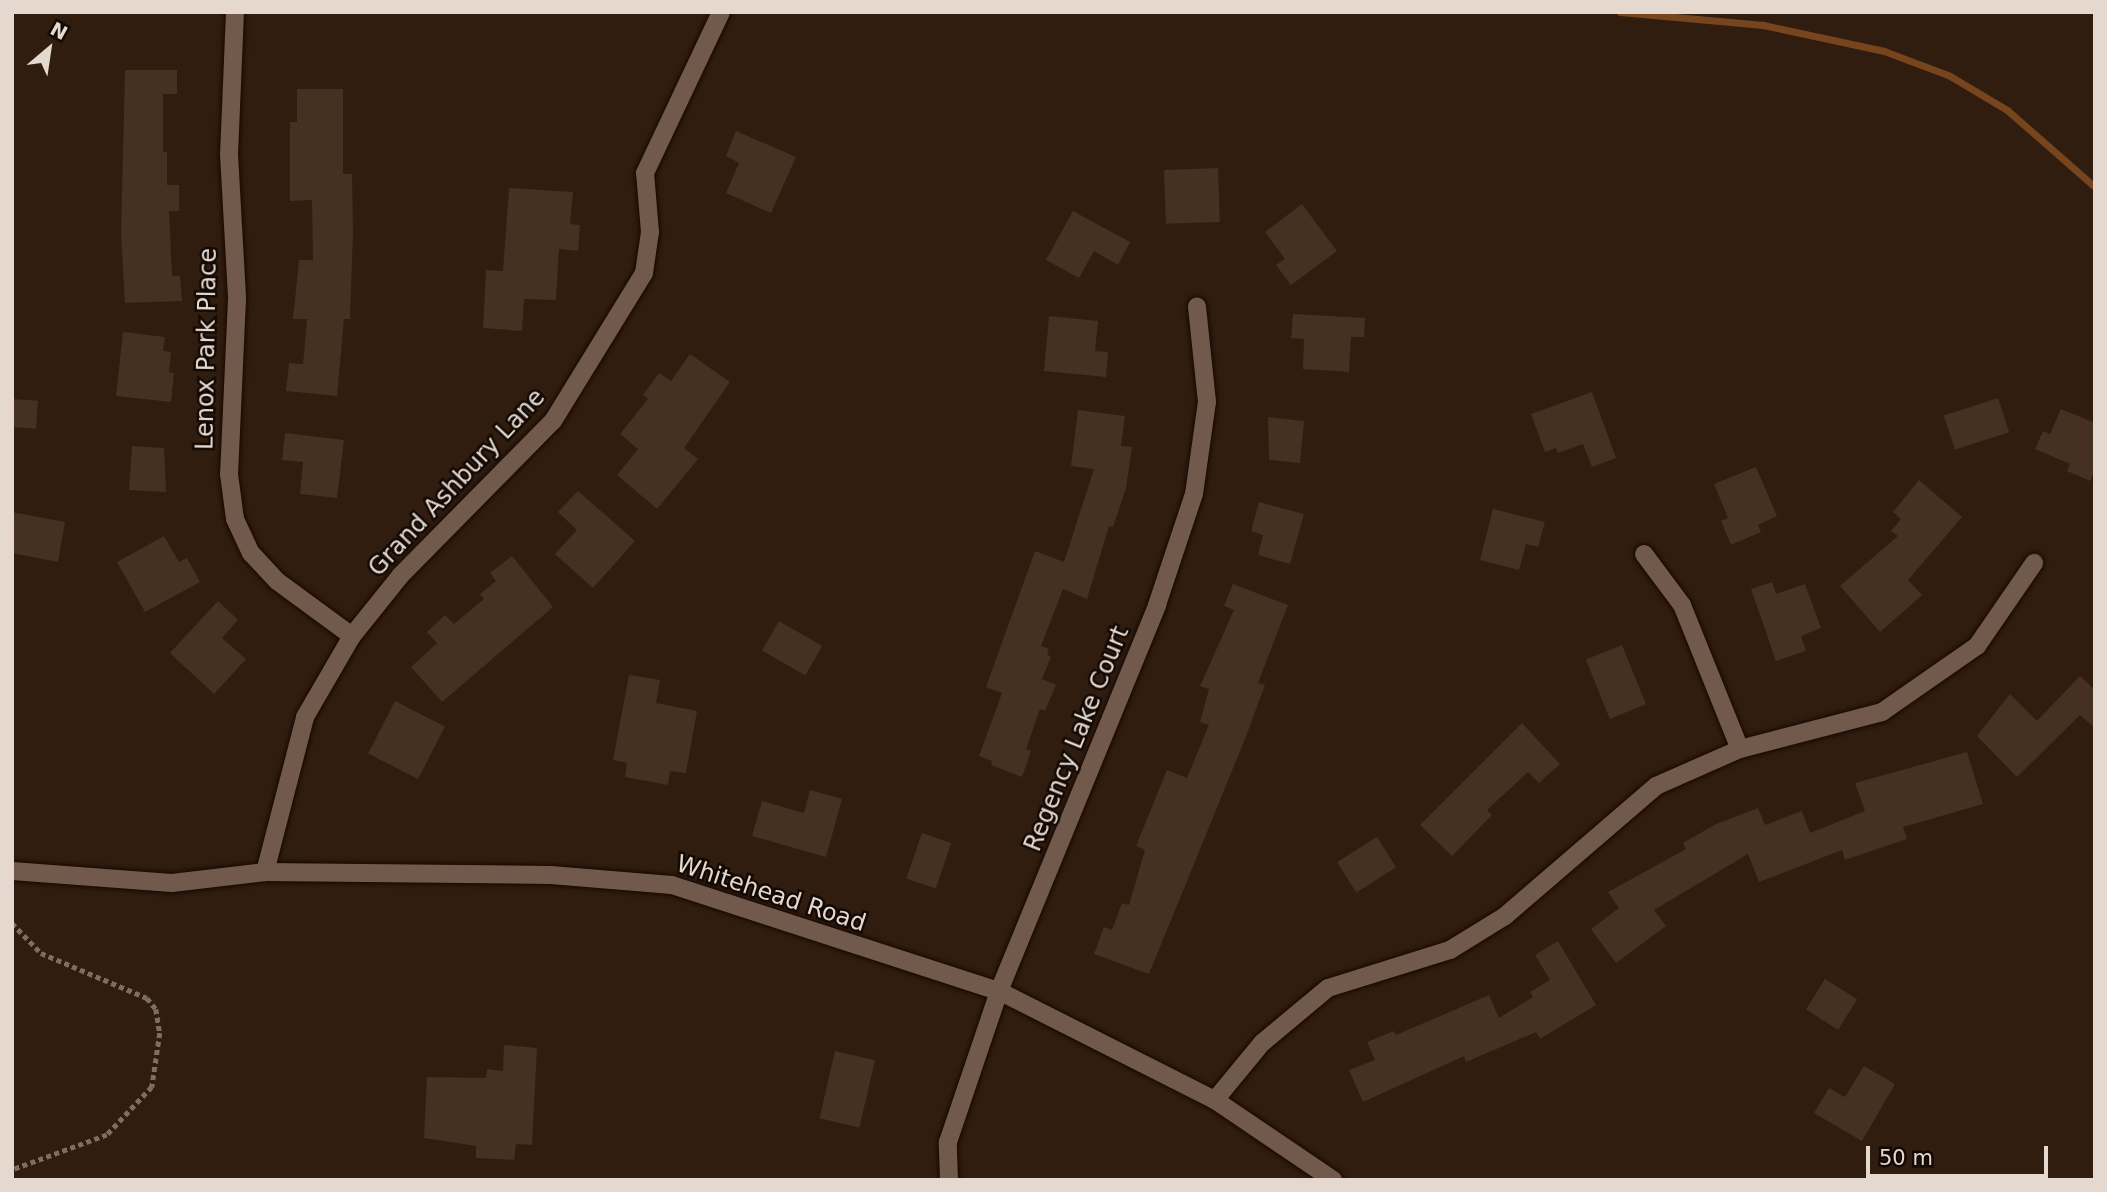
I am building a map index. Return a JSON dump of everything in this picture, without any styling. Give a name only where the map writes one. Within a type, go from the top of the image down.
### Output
[{"type":"street","name":"Lenox Park Place","points":[[235,12],[229,154],[237,299],[229,474],[235,519],[251,553],[277,581],[352,636]]},
{"type":"street","name":"Grand Ashbury Lane","points":[[265,872],[304,717],[352,636],[401,575],[553,421],[613,329],[644,273],[650,232],[645,173],[721,12]]},
{"type":"street","name":"Regency Lake Court","points":[[949,1180],[948,1142],[999,991],[1137,655],[1194,494],[1207,402],[1197,307]]},
{"type":"street","points":[[1644,554],[1682,605],[1740,749]]},
{"type":"street","points":[[1215,1100],[1262,1043],[1328,988],[1450,950],[1505,916],[1656,786],[1740,749],[1882,712],[1977,646],[2035,563]]},
{"type":"street","name":"Whitehead Road","points":[[12,872],[172,883],[265,872],[551,874],[673,885],[999,991],[1215,1100],[1333,1180]]},
{"type":"path","points":[[12,923],[41,953],[147,998],[156,1009],[160,1033],[152,1087],[107,1135],[12,1170]]},
{"type":"building","points":[[125,70],[177,70],[177,94],[163,94],[163,152],[167,152],[167,185],[179,185],[179,211],[169,211],[172,276],[180,276],[182,301],[125,303],[121,234]]},
{"type":"building","points":[[297,89],[343,89],[343,174],[352,174],[353,232],[350,319],[344,319],[337,396],[286,391],[289,363],[303,364],[307,319],[293,319],[299,260],[313,260],[312,200],[290,201],[290,122],[297,122]]},
{"type":"building","points":[[736,131],[796,157],[771,213],[726,193],[739,163],[726,156]]},
{"type":"building","points":[[1218,168],[1220,222],[1166,224],[1164,170]]},
{"type":"building","points":[[509,188],[573,192],[570,224],[580,225],[578,251],[559,249],[556,300],[524,299],[522,331],[483,328],[486,270],[503,271]]},
{"type":"building","points":[[1302,204],[1337,251],[1291,285],[1276,265],[1285,259],[1265,232]]},
{"type":"building","points":[[1073,211],[1130,242],[1118,265],[1094,251],[1079,278],[1046,260]]},
{"type":"building","points":[[1293,314],[1365,318],[1364,337],[1351,337],[1349,372],[1303,369],[1304,339],[1291,338]]},
{"type":"building","points":[[1049,316],[1098,321],[1095,351],[1108,352],[1106,377],[1044,371]]},
{"type":"building","points":[[123,332],[165,337],[163,351],[171,352],[169,372],[174,373],[171,402],[116,396]]},
{"type":"building","points":[[690,354],[730,382],[684,448],[698,459],[657,509],[617,475],[638,449],[620,434],[648,399],[643,395],[659,373],[671,381]]},
{"type":"building","points":[[1592,392],[1616,458],[1592,467],[1583,444],[1558,453],[1556,448],[1545,452],[1531,414]]},
{"type":"building","points":[[1998,398],[2009,432],[1955,450],[1944,416]]},
{"type":"building","points":[[12,399],[38,401],[36,429],[12,427]]},
{"type":"building","points":[[2061,409],[2095,423],[2095,470],[2090,481],[2067,471],[2070,464],[2035,449],[2043,431],[2050,434]]},
{"type":"building","points":[[1078,410],[1125,416],[1121,446],[1132,447],[1126,488],[1113,527],[1109,526],[1087,599],[1063,589],[1041,646],[1049,649],[1047,655],[1051,657],[1042,679],[1056,685],[1045,711],[1040,709],[1026,749],[1031,751],[1022,777],[991,765],[992,761],[979,756],[1002,693],[986,687],[1035,551],[1064,562],[1094,469],[1071,466]]},
{"type":"building","points":[[1268,417],[1304,421],[1300,463],[1269,460]]},
{"type":"building","points":[[285,433],[344,440],[337,498],[300,494],[303,462],[282,460]]},
{"type":"building","points":[[132,446],[164,448],[166,492],[129,490]]},
{"type":"building","points":[[1756,467],[1777,516],[1758,525],[1761,532],[1731,545],[1721,521],[1728,518],[1714,484]]},
{"type":"building","points":[[1919,480],[1962,517],[1908,580],[1922,595],[1880,632],[1840,586],[1898,536],[1891,531],[1901,519],[1893,512]]},
{"type":"building","points":[[578,491],[635,541],[593,588],[555,554],[577,530],[558,512]]},
{"type":"building","points":[[1259,502],[1304,514],[1290,564],[1258,555],[1263,535],[1251,531]]},
{"type":"building","points":[[1493,509],[1545,522],[1538,547],[1526,544],[1519,570],[1480,560]]},
{"type":"building","points":[[12,512],[65,522],[58,562],[12,553]]},
{"type":"building","points":[[164,536],[179,562],[187,558],[200,582],[145,612],[117,562]]},
{"type":"building","points":[[512,556],[553,607],[442,702],[411,667],[437,643],[427,632],[445,615],[454,624],[484,599],[480,594],[496,581],[490,573]]},
{"type":"building","points":[[1772,582],[1776,594],[1805,584],[1821,628],[1801,636],[1806,651],[1776,661],[1751,589]]},
{"type":"building","points":[[1233,584],[1288,605],[1258,683],[1265,685],[1245,739],[1149,974],[1094,954],[1104,927],[1112,930],[1122,903],[1129,905],[1145,850],[1136,846],[1167,770],[1187,778],[1209,725],[1200,722],[1209,689],[1200,686],[1234,610],[1224,606]]},
{"type":"building","points":[[218,601],[238,620],[222,638],[246,659],[214,694],[170,653]]},
{"type":"building","points":[[779,621],[822,646],[805,675],[762,650]]},
{"type":"building","points":[[1622,645],[1646,704],[1610,719],[1586,660]]},
{"type":"building","points":[[629,675],[660,680],[656,703],[697,711],[686,773],[670,771],[668,785],[625,777],[627,763],[613,760]]},
{"type":"building","points":[[2080,676],[2095,690],[2095,728],[2080,715],[2017,777],[1977,736],[2010,694],[2037,721]]},
{"type":"building","points":[[395,701],[445,726],[418,779],[368,754]]},
{"type":"building","points":[[1522,723],[1560,764],[1539,783],[1528,772],[1487,810],[1492,815],[1452,856],[1420,825]]},
{"type":"building","points":[[1967,752],[1983,804],[1903,827],[1907,839],[1845,860],[1842,850],[1759,882],[1748,854],[1654,910],[1666,926],[1616,963],[1591,929],[1619,908],[1608,892],[1686,849],[1683,843],[1714,825],[1758,808],[1765,825],[1802,811],[1810,833],[1865,811],[1855,783]]},
{"type":"building","points":[[810,790],[842,799],[826,857],[752,836],[762,801],[804,813]]},
{"type":"building","points":[[922,833],[951,843],[936,888],[906,878]]},
{"type":"building","points":[[1377,837],[1396,868],[1356,892],[1337,862]]},
{"type":"building","points":[[1558,941],[1596,1005],[1540,1039],[1536,1032],[1466,1062],[1464,1056],[1363,1102],[1349,1070],[1375,1060],[1367,1042],[1394,1031],[1396,1035],[1489,995],[1499,1018],[1533,997],[1530,992],[1550,980],[1535,955]]},
{"type":"building","points":[[1825,979],[1857,999],[1838,1030],[1806,1010]]},
{"type":"building","points":[[504,1045],[537,1048],[532,1145],[516,1144],[514,1160],[476,1158],[476,1146],[424,1138],[427,1077],[486,1078],[487,1069],[503,1071]]},
{"type":"building","points":[[835,1051],[875,1060],[859,1127],[819,1118]]},
{"type":"building","points":[[1864,1066],[1895,1084],[1862,1141],[1814,1113],[1829,1088],[1845,1097]]},
{"type":"waterway","points":[[1620,12],[1763,25],[1884,51],[1950,76],[2007,110],[2095,187]]}]
